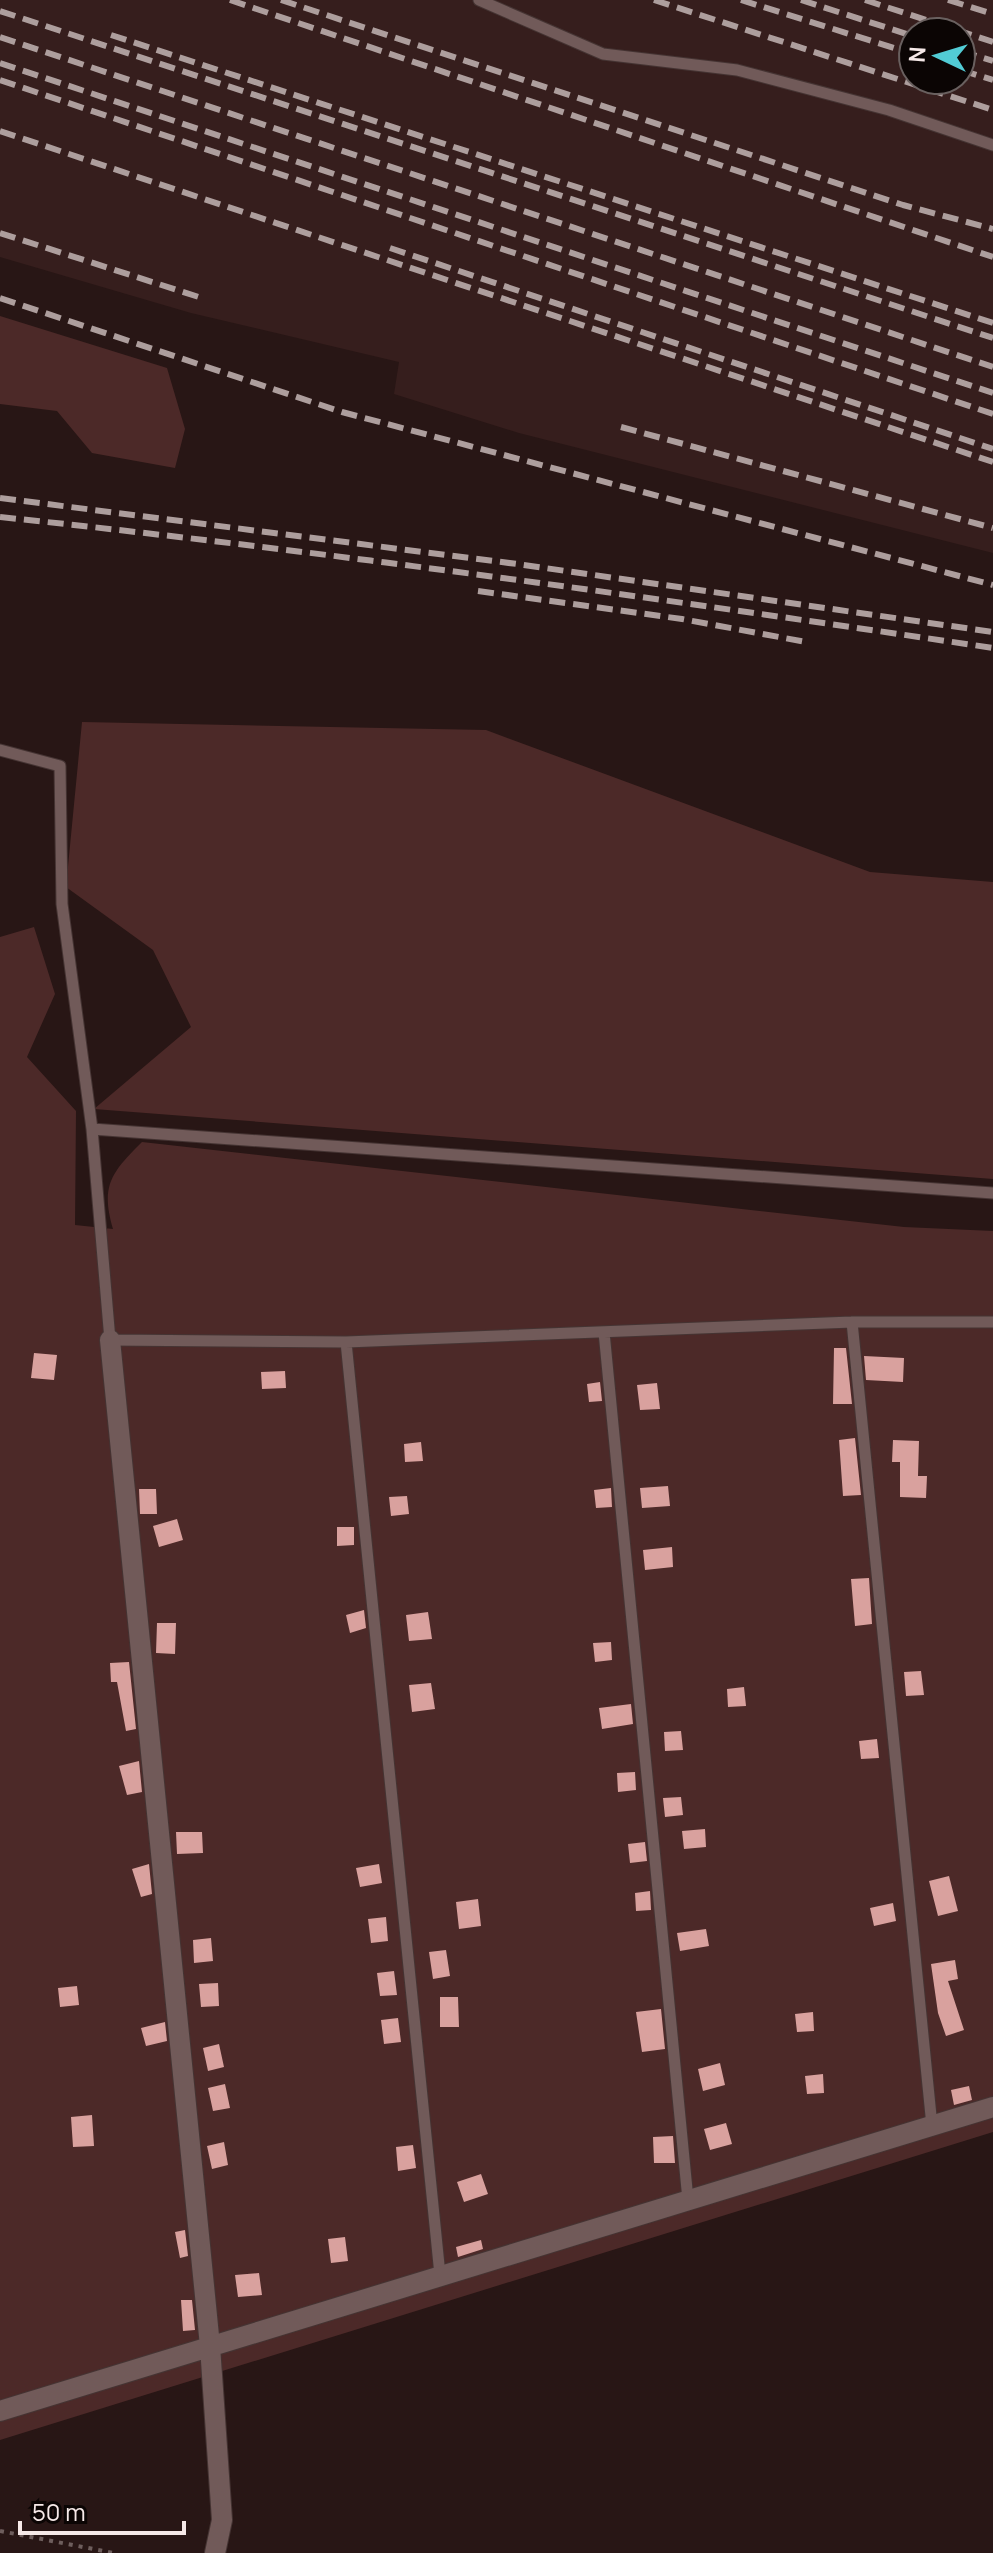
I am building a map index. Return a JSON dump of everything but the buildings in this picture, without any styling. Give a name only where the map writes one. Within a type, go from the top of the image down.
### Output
[{"type":"street","points":[[110,1340],[210,2346],[222,2520],[215,2553]]},
{"type":"street","points":[[0,2411],[993,2107]]},
{"type":"lane","points":[[479,0],[603,54],[737,70],[889,110],[993,145]]},
{"type":"lane","points":[[0,750],[60,766],[62,904],[92,1129],[110,1340],[346,1342],[852,1322],[993,1322]]},
{"type":"lane","points":[[92,1129],[993,1193]]},
{"type":"lane","points":[[852,1322],[932,2126]]},
{"type":"lane","points":[[604,1332],[688,2200]]},
{"type":"lane","points":[[346,1342],[440,2275]]},
{"type":"path","points":[[0,2531],[114,2553]]},
{"type":"shaded area","points":[[0,0],[993,0],[993,553],[519,433],[394,394],[399,362],[191,313],[0,257]]},
{"type":"shaded area","points":[[0,316],[167,368],[185,429],[175,468],[92,453],[57,411],[0,404]]},
{"type":"shaded area","points":[[82,722],[486,730],[870,872],[993,882],[993,1179],[94,1109],[191,1027],[153,950],[66,887]]},
{"type":"shaded area","points":[[34,927],[55,994],[27,1057],[76,1111],[75,1225],[113,1229],[108,1201],[111,1180],[142,1142],[904,1227],[993,1231],[993,2132],[0,2440],[0,937]]},
{"type":"railway","points":[[230,0],[993,257]]},
{"type":"railway","points":[[281,0],[903,205],[993,229]]},
{"type":"railway","points":[[654,0],[993,110]]},
{"type":"railway","points":[[741,0],[897,49]]},
{"type":"railway","points":[[801,0],[897,31]]},
{"type":"railway","points":[[865,0],[993,42]]},
{"type":"railway","points":[[948,0],[993,14]]},
{"type":"railway","points":[[0,11],[993,338]]},
{"type":"railway","points":[[111,35],[993,323]]},
{"type":"railway","points":[[0,37],[993,367]]},
{"type":"railway","points":[[977,56],[993,61]]},
{"type":"railway","points":[[0,63],[993,393]]},
{"type":"railway","points":[[977,75],[993,80]]},
{"type":"railway","points":[[0,80],[993,414]]},
{"type":"railway","points":[[0,131],[993,462]]},
{"type":"railway","points":[[0,233],[205,299]]},
{"type":"railway","points":[[390,248],[993,449]]},
{"type":"railway","points":[[0,298],[342,412],[993,585]]},
{"type":"railway","points":[[621,427],[993,528]]},
{"type":"railway","points":[[0,498],[517,564],[993,632]]},
{"type":"railway","points":[[0,517],[497,577],[993,648]]},
{"type":"railway","points":[[478,591],[682,619],[806,642]]}]
